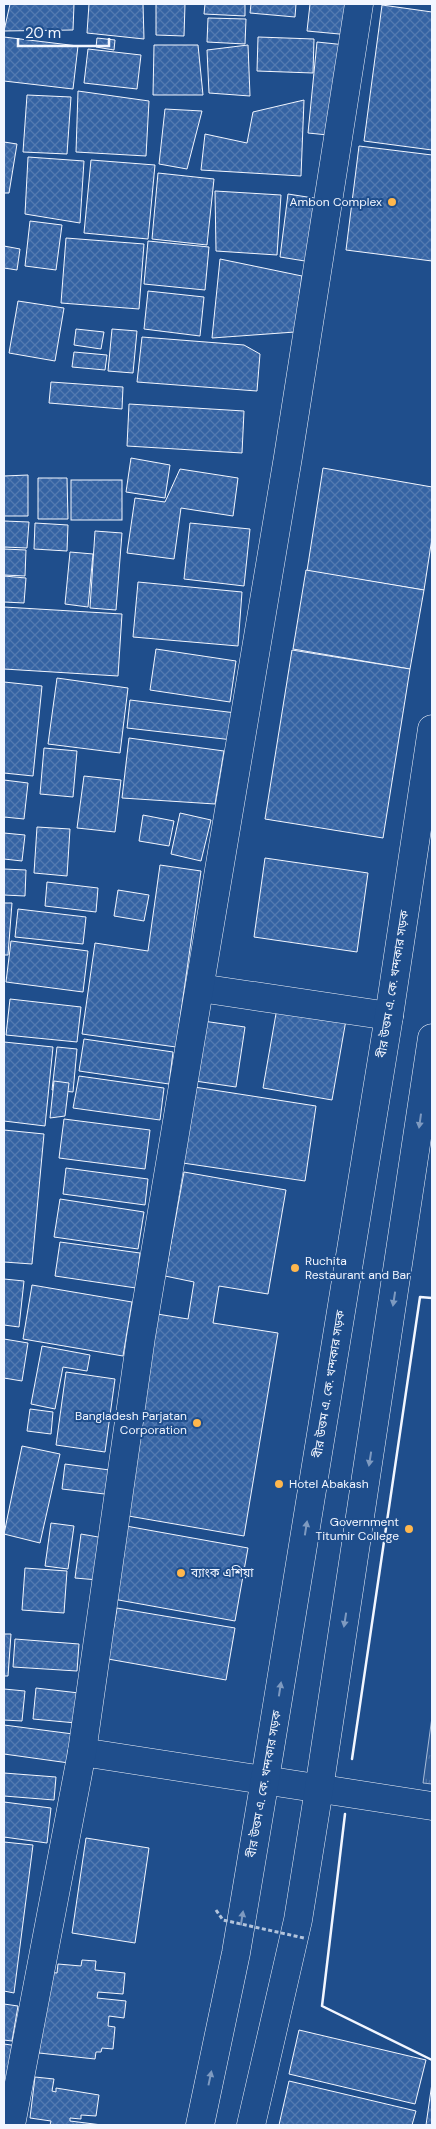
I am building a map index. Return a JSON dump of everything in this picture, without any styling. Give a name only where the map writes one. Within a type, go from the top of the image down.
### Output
[{"type":"street","points":[[11,2125],[82,1752],[141,1337],[290,447],[359,4]]},
{"type":"street","name":"বীর উত্তম এ. কে. খন্দকার সড়ক","points":[[200,2125],[236,1953],[265,1780],[389,1016],[432,729]]},
{"type":"street","points":[[200,988],[389,1016]]},
{"type":"street","points":[[251,2125],[298,1920],[320,1789],[432,1038]]},
{"type":"street","points":[[82,1752],[432,1806]]},
{"type":"path","points":[[216,1910],[223,1920],[304,1938]]},
{"type":"green space","points":[[432,1717],[432,1784],[423,1783]]},
{"type":"building","points":[[10,4],[74,4],[73,30],[4,31]]},
{"type":"building","points":[[89,4],[143,4],[144,39],[87,33]]},
{"type":"building","points":[[156,4],[185,4],[184,36],[156,35]]},
{"type":"building","points":[[205,4],[245,4],[245,16],[204,14]]},
{"type":"building","points":[[251,4],[296,4],[295,17],[250,13]]},
{"type":"building","points":[[310,4],[353,4],[350,35],[307,31]]},
{"type":"building","points":[[382,5],[432,12],[432,150],[364,141]]},
{"type":"building","points":[[208,18],[246,19],[245,44],[207,42]]},
{"type":"building","points":[[4,37],[78,46],[73,89],[4,81]]},
{"type":"building","points":[[258,37],[314,39],[313,73],[257,71]]},
{"type":"building","points":[[97,38],[115,40],[114,50],[96,47]]},
{"type":"building","points":[[317,42],[346,45],[338,136],[308,133]]},
{"type":"building","points":[[154,45],[198,45],[203,95],[153,95]]},
{"type":"building","points":[[248,45],[250,96],[209,93],[207,50]]},
{"type":"building","points":[[88,49],[141,55],[137,89],[84,83]]},
{"type":"building","points":[[78,91],[149,101],[146,156],[76,152]]},
{"type":"building","points":[[27,95],[71,97],[67,154],[23,152]]},
{"type":"building","points":[[304,100],[301,176],[201,170],[205,134],[247,143],[253,112]]},
{"type":"building","points":[[165,109],[202,111],[187,169],[159,164]]},
{"type":"building","points":[[4,142],[17,144],[9,193],[4,193]]},
{"type":"building","name":"Ambon Complex","points":[[359,146],[432,155],[432,261],[346,250]]},
{"type":"building","points":[[28,157],[84,161],[80,223],[25,214]]},
{"type":"building","points":[[91,160],[155,165],[148,239],[84,233]]},
{"type":"building","points":[[158,173],[214,179],[207,245],[152,239]]},
{"type":"building","points":[[215,191],[281,195],[277,255],[216,251]]},
{"type":"building","points":[[288,194],[320,199],[311,262],[280,257]]},
{"type":"building","points":[[30,221],[62,225],[56,270],[25,266]]},
{"type":"building","points":[[66,238],[144,244],[139,309],[61,303]]},
{"type":"building","points":[[148,241],[209,247],[205,290],[144,284]]},
{"type":"building","points":[[4,246],[20,249],[17,270],[4,268]]},
{"type":"building","points":[[220,259],[302,276],[295,332],[212,338]]},
{"type":"building","points":[[148,291],[204,297],[200,336],[144,329]]},
{"type":"building","points":[[18,301],[64,308],[55,361],[9,353]]},
{"type":"building","points":[[76,329],[104,332],[101,349],[74,345]]},
{"type":"building","points":[[112,329],[137,331],[133,373],[108,371]]},
{"type":"building","points":[[142,337],[244,345],[260,354],[257,391],[137,382]]},
{"type":"building","points":[[74,352],[107,355],[105,370],[72,367]]},
{"type":"building","points":[[51,382],[123,387],[122,409],[49,403]]},
{"type":"building","points":[[129,404],[244,411],[242,453],[127,446]]},
{"type":"building","points":[[131,458],[170,465],[165,498],[126,492]]},
{"type":"building","points":[[323,468],[432,487],[432,538],[424,590],[307,571]]},
{"type":"building","points":[[180,469],[238,478],[233,516],[181,508],[174,559],[127,553],[135,498],[165,502]]},
{"type":"building","points":[[28,475],[28,516],[4,516],[4,476]]},
{"type":"building","points":[[38,478],[67,478],[68,519],[38,519]]},
{"type":"building","points":[[71,480],[122,480],[122,520],[71,520]]},
{"type":"building","points":[[4,521],[29,522],[27,548],[4,547]]},
{"type":"building","points":[[35,523],[68,525],[67,551],[34,549]]},
{"type":"building","points":[[190,523],[250,529],[244,586],[184,579]]},
{"type":"building","points":[[95,531],[122,533],[116,610],[90,608]]},
{"type":"building","points":[[4,549],[26,550],[25,576],[4,575]]},
{"type":"building","points":[[70,552],[93,554],[88,607],[65,604]]},
{"type":"building","points":[[306,570],[424,590],[410,669],[293,649]]},
{"type":"building","points":[[4,576],[26,578],[24,603],[4,602]]},
{"type":"building","points":[[138,582],[242,592],[238,646],[133,637]]},
{"type":"building","points":[[4,607],[122,614],[118,676],[4,669]]},
{"type":"building","points":[[156,649],[236,661],[230,702],[150,690]]},
{"type":"building","points":[[292,650],[410,669],[383,838],[265,819]]},
{"type":"building","points":[[57,678],[128,688],[120,753],[48,744]]},
{"type":"building","points":[[4,682],[42,686],[33,776],[4,773]]},
{"type":"building","points":[[130,700],[236,713],[233,740],[127,728]]},
{"type":"building","points":[[129,738],[224,751],[215,804],[122,798]]},
{"type":"building","points":[[44,748],[77,751],[73,797],[40,794]]},
{"type":"building","points":[[84,776],[121,780],[115,832],[77,828]]},
{"type":"building","points":[[4,780],[28,783],[24,819],[4,817]]},
{"type":"building","points":[[180,813],[211,820],[201,861],[171,854]]},
{"type":"building","points":[[143,815],[174,821],[169,846],[139,841]]},
{"type":"building","points":[[37,827],[70,829],[67,876],[34,873]]},
{"type":"building","points":[[4,833],[25,835],[22,861],[4,859]]},
{"type":"building","points":[[265,858],[368,873],[357,952],[254,937]]},
{"type":"building","points":[[160,865],[201,871],[176,1047],[82,1034],[95,943],[148,951]]},
{"type":"building","points":[[4,869],[26,870],[25,896],[4,895]]},
{"type":"building","points":[[47,882],[98,888],[96,912],[45,906]]},
{"type":"building","points":[[118,890],[149,895],[144,921],[114,916]]},
{"type":"building","points":[[4,903],[12,903],[8,955],[4,955]]},
{"type":"building","points":[[18,909],[86,917],[83,944],[15,937]]},
{"type":"building","points":[[11,941],[88,951],[83,992],[6,982]]},
{"type":"building","points":[[10,999],[81,1007],[77,1042],[6,1035]]},
{"type":"building","points":[[277,1008],[346,1020],[332,1100],[263,1088]]},
{"type":"building","points":[[203,1021],[245,1027],[236,1087],[195,1081]]},
{"type":"building","points":[[84,1039],[173,1052],[169,1084],[79,1071]]},
{"type":"building","points":[[4,1042],[53,1047],[45,1126],[4,1121]]},
{"type":"building","points":[[57,1047],[77,1049],[73,1092],[52,1090]]},
{"type":"building","points":[[79,1076],[164,1088],[160,1120],[73,1108]]},
{"type":"building","points":[[54,1081],[69,1083],[65,1116],[50,1118]]},
{"type":"building","points":[[188,1086],[316,1106],[305,1181],[176,1162]]},
{"type":"building","points":[[64,1119],[150,1130],[145,1169],[59,1158]]},
{"type":"building","points":[[4,1130],[44,1134],[32,1264],[4,1262]]},
{"type":"building","points":[[66,1168],[148,1179],[145,1205],[63,1194]]},
{"type":"building","name":"Bangladesh Parjatan Corporation","points":[[184,1172],[286,1190],[268,1294],[219,1286],[213,1323],[278,1333],[244,1536],[117,1514],[151,1313],[188,1319],[194,1282],[165,1276]]},
{"type":"building","points":[[60,1199],[144,1212],[138,1249],[54,1237]]},
{"type":"building","points":[[60,1242],[140,1253],[136,1288],[55,1276]]},
{"type":"building","points":[[4,1279],[24,1281],[19,1327],[4,1325]]},
{"type":"building","points":[[32,1285],[132,1302],[123,1356],[23,1339]]},
{"type":"building","points":[[4,1339],[28,1343],[22,1381],[4,1378]]},
{"type":"building","points":[[42,1346],[90,1355],[87,1371],[63,1367],[55,1409],[31,1404]]},
{"type":"building","points":[[66,1372],[115,1379],[105,1452],[56,1445]]},
{"type":"building","points":[[30,1409],[53,1412],[51,1434],[27,1431]]},
{"type":"building","points":[[22,1446],[60,1454],[40,1543],[4,1534]]},
{"type":"building","points":[[65,1464],[117,1471],[113,1495],[62,1489]]},
{"type":"building","points":[[51,1523],[74,1526],[68,1569],[45,1566]]},
{"type":"building","name":"ব্যাংক এশিয়া","points":[[126,1526],[248,1548],[235,1621],[113,1599]]},
{"type":"building","points":[[81,1534],[104,1538],[98,1580],[75,1578]]},
{"type":"building","points":[[25,1568],[67,1571],[64,1613],[22,1610]]},
{"type":"building","points":[[117,1608],[235,1628],[226,1680],[108,1659]]},
{"type":"building","points":[[4,1634],[11,1634],[8,1676],[4,1676]]},
{"type":"building","points":[[15,1639],[79,1644],[77,1671],[13,1667]]},
{"type":"building","points":[[36,1688],[79,1693],[76,1723],[33,1719]]},
{"type":"building","points":[[4,1689],[25,1691],[22,1721],[4,1720]]},
{"type":"building","points":[[4,1725],[73,1734],[69,1763],[4,1754]]},
{"type":"building","points":[[4,1773],[56,1777],[54,1800],[4,1796]]},
{"type":"building","points":[[4,1802],[51,1808],[47,1843],[4,1837]]},
{"type":"building","points":[[86,1838],[149,1848],[135,1943],[72,1933]]},
{"type":"building","points":[[4,1842],[33,1845],[14,1993],[4,1991]]},
{"type":"building","points":[[82,1960],[96,1961],[95,1970],[125,1973],[123,1994],[98,1992],[97,1998],[126,2001],[124,2018],[109,2016],[108,2026],[115,2027],[113,2049],[102,2048],[101,2052],[96,2052],[95,2059],[39,2053],[48,1972],[57,1973],[58,1964],[81,1966]]},
{"type":"building","points":[[4,2004],[18,2006],[12,2041],[4,2040]]},
{"type":"building","points":[[299,2030],[426,2060],[415,2104],[289,2074]]},
{"type":"building","points":[[4,2044],[18,2046],[12,2081],[4,2080]]},
{"type":"building","points":[[35,2077],[54,2079],[52,2091],[56,2092],[56,2088],[99,2095],[96,2116],[81,2115],[81,2119],[70,2118],[70,2121],[102,2125],[50,2125],[51,2121],[30,2118]]},
{"type":"building","points":[[289,2081],[416,2111],[412,2125],[279,2125]]},
{"type":"building","points":[[432,2083],[432,2125],[426,2125]]},
{"type":"wall","points":[[352,1759],[420,1297],[432,1298]]},
{"type":"wall","points":[[345,1814],[322,2006],[432,2060]]},
{"type":"place","name":"Ambon Complex","points":[[392,202]]},
{"type":"place","name":"Ruchita Restaurant and Bar","points":[[295,1268]]},
{"type":"place","name":"Bangladesh Parjatan Corporation","points":[[197,1423]]},
{"type":"place","name":"Hotel Abakash","points":[[279,1484]]},
{"type":"place","name":"Government Titumir College","points":[[409,1529]]},
{"type":"place","name":"ব্যাংক এশিয়া","points":[[181,1573]]}]
